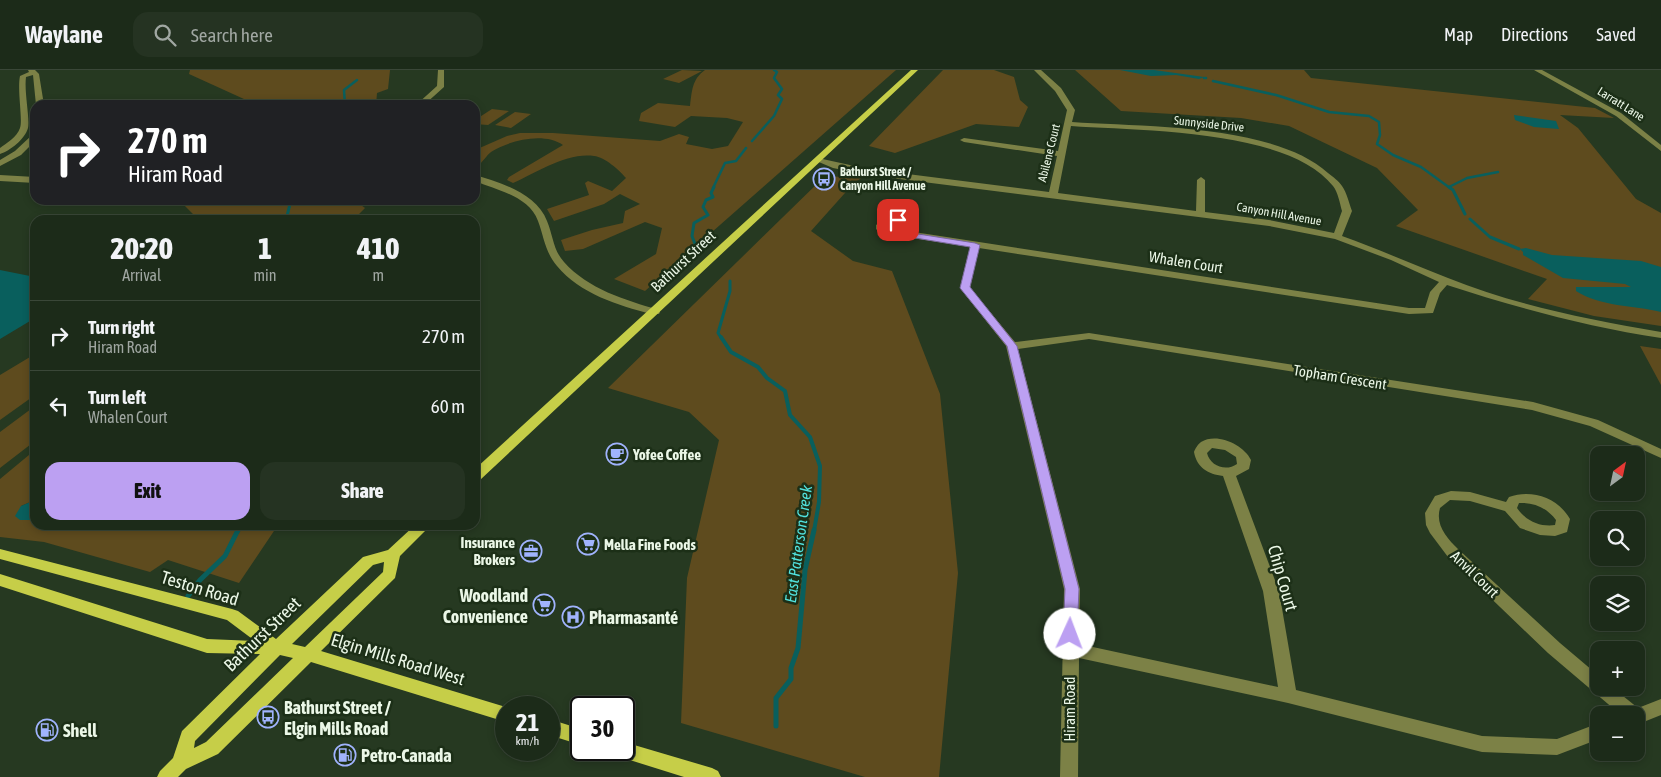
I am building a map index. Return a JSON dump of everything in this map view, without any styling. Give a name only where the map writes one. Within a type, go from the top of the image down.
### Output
[{"type":"main road","name":"Bathurst Street","points":[[480,472],[915,70]]},
{"type":"main road","name":"Bathurst Street","points":[[180,763],[188,737],[277,648],[368,561],[393,554],[419,530]]},
{"type":"main road","name":"Teston Road","points":[[0,554],[232,615],[277,648]]},
{"type":"main road","name":"Bathurst Street","points":[[166,777],[180,763],[212,748],[390,574],[393,554]]},
{"type":"main road","points":[[0,580],[207,646],[277,648]]},
{"type":"main road","name":"Elgin Mills Road West","points":[[277,648],[307,654],[495,711]]},
{"type":"main road","points":[[635,754],[712,777]]},
{"type":"street","points":[[425,100],[440,86],[441,70]]},
{"type":"street","name":"Abilene Court","points":[[1037,70],[1068,104],[1071,110],[1070,124],[1061,154],[1053,195]]},
{"type":"street","name":"Larratt Lane","points":[[1537,70],[1610,109],[1646,133],[1661,149]]},
{"type":"street","points":[[0,152],[14,142],[24,128],[25,121],[21,88],[23,76],[32,71],[36,74],[39,100]]},
{"type":"street","points":[[21,88],[36,86]]},
{"type":"street","points":[[25,121],[30,120]]},
{"type":"street","name":"Sunnyside Drive","points":[[1070,124],[1231,136],[1290,153],[1318,167],[1338,186],[1347,211],[1337,237]]},
{"type":"street","points":[[1646,133],[1659,134]]},
{"type":"street","points":[[964,140],[1061,154]]},
{"type":"street","points":[[0,164],[18,153],[30,142]]},
{"type":"street","name":"Canyon Hill Avenue","points":[[818,160],[836,166],[1270,223],[1337,237],[1394,258],[1445,281],[1526,307],[1611,327],[1661,335]]},
{"type":"street","points":[[0,178],[30,180]]},
{"type":"street","points":[[480,180],[518,195],[537,210],[551,250],[557,260],[572,275],[594,290],[625,303],[655,312]]},
{"type":"street","points":[[1200,214],[1201,180]]},
{"type":"street","name":"Whalen Court","points":[[906,234],[1409,311],[1429,311],[1435,292],[1445,281]]},
{"type":"street","name":"Hiram Road","points":[[975,245],[965,288],[1012,346],[1072,589],[1069,777]]},
{"type":"street","name":"Topham Crescent","points":[[1012,346],[1088,336],[1532,406],[1594,423],[1661,454]]},
{"type":"street","name":"Chip Court","points":[[1228,473],[1271,590],[1288,696]]},
{"type":"street","name":"Anvil Court","points":[[1510,508],[1458,495],[1445,496],[1436,502],[1432,513],[1433,524],[1440,539],[1453,553],[1554,648],[1590,679]]},
{"type":"street","points":[[1070,649],[1288,696],[1482,744],[1557,747],[1590,734]]},
{"type":"street","name":"Anvil Court","points":[[1611,696],[1623,706]]},
{"type":"street","points":[[1645,713],[1661,708]]},
{"type":"shaded area","points":[[190,70],[390,70],[388,89],[377,93],[376,100],[246,100],[189,74]]},
{"type":"shaded area","points":[[682,70],[702,71],[679,83],[663,79]]},
{"type":"shaded area","points":[[705,70],[896,70],[645,291],[614,279],[656,254],[662,228],[645,222],[583,249],[565,251],[561,240],[623,223],[625,211],[640,204],[620,194],[604,204],[554,221],[547,209],[589,195],[585,183],[588,181],[612,191],[626,178],[611,164],[594,156],[573,157],[552,164],[513,183],[507,180],[563,145],[555,141],[537,138],[517,141],[499,148],[491,152],[480,164],[480,148],[507,136],[520,133],[553,133],[660,141],[679,134],[689,137],[686,144],[712,149],[728,146],[743,122],[727,118],[691,116],[675,127],[639,121],[641,113],[658,103],[690,106],[695,81]]},
{"type":"shaded area","points":[[943,70],[994,70],[1014,77],[1020,100],[1028,107],[1019,127],[976,124],[895,153],[869,146]]},
{"type":"shaded area","points":[[1075,70],[1304,70],[1311,78],[1595,108],[1614,118],[1560,115],[1578,128],[1636,199],[1661,213],[1661,326],[1594,316],[1528,299],[1547,279],[1396,226],[1418,210],[1377,168],[1289,126],[1241,118],[1121,111]]},
{"type":"shaded area","points":[[492,109],[509,111],[488,125],[480,124],[480,117]]},
{"type":"shaded area","points":[[515,112],[531,114],[511,128],[495,125]]},
{"type":"shaded area","points":[[864,176],[853,184],[811,231],[853,261],[892,271],[940,394],[958,573],[939,777],[865,777],[681,723],[687,578],[719,440],[689,412],[608,388],[824,177]]},
{"type":"shaded area","points":[[184,205],[361,205],[365,208],[358,215],[194,215]]},
{"type":"shaded area","points":[[1640,346],[1661,349],[1661,385]]},
{"type":"shaded area","points":[[30,357],[30,399],[0,420],[0,375]]},
{"type":"shaded area","points":[[30,410],[30,445],[0,468],[0,432]]},
{"type":"shaded area","points":[[30,454],[30,502],[21,506],[21,520],[30,520],[30,530],[275,530],[239,583],[168,560],[150,572],[44,542],[0,537],[0,479]]},
{"type":"water","points":[[1120,70],[1154,70],[1204,77],[1199,79],[1176,75],[1151,76]]},
{"type":"water","points":[[1514,115],[1556,121],[1559,129],[1534,127],[1515,120]]},
{"type":"water","points":[[1526,248],[1552,255],[1641,261],[1661,267],[1661,312],[1606,303],[1586,296],[1576,291],[1576,287],[1631,287],[1625,284],[1563,278],[1523,255],[1520,249]]},
{"type":"water","points":[[0,270],[30,276],[30,321],[0,339]]},
{"type":"water","points":[[30,502],[30,520],[20,520],[15,516],[21,506]]},
{"type":"waterway","name":"East Patterson Creek","points":[[752,141],[774,116],[782,99],[778,95],[782,89],[774,78],[777,72],[774,70]]},
{"type":"waterway","points":[[345,100],[344,90],[357,80]]},
{"type":"waterway","points":[[1213,81],[1276,95],[1329,112],[1369,116],[1379,122],[1380,135],[1377,144],[1393,155],[1421,167],[1450,188]]},
{"type":"waterway","name":"East Patterson Creek","points":[[713,188],[725,163],[736,161],[746,148]]},
{"type":"waterway","points":[[1465,214],[1453,190],[1449,187],[1467,178],[1498,172]]},
{"type":"waterway","name":"East Patterson Creek","points":[[695,244],[692,236],[694,223],[708,215],[703,207],[706,200],[713,197],[711,193],[714,187]]},
{"type":"waterway","points":[[287,215],[290,205]]},
{"type":"waterway","points":[[1470,219],[1490,237],[1519,249]]},
{"type":"waterway","name":"East Patterson Creek","points":[[722,339],[718,333],[730,291],[730,281]]},
{"type":"waterway","name":"East Patterson Creek","points":[[721,337],[731,352],[758,367],[767,378],[785,391],[790,415],[810,437],[820,466],[819,502],[814,531]]},
{"type":"waterway","points":[[188,596],[200,580],[225,556],[238,530]]},
{"type":"waterway","name":"East Patterson Creek","points":[[776,726],[776,698],[791,679],[791,668],[798,648],[805,570],[814,530]]},
{"type":"place","name":"Bathurst Street / Canyon Hill Avenue","points":[[824,179]]},
{"type":"place","name":"Yofee Coffee","points":[[617,454]]},
{"type":"place","name":"Mella Fine Foods","points":[[588,544]]},
{"type":"place","name":"Insurance Brokers","points":[[531,551]]},
{"type":"place","name":"Woodland Convenience","points":[[544,605]]},
{"type":"place","name":"Pharmasanté","points":[[573,617]]},
{"type":"place","name":"Bathurst Street / Elgin Mills Road","points":[[268,717]]},
{"type":"place","name":"Shell","points":[[47,730]]},
{"type":"place","name":"Petro-Canada","points":[[345,755]]},
{"type":"route","points":[[898,220],[907,223],[912,228],[906,234],[975,245],[965,288],[1012,346],[1072,589],[1070,634]]}]
